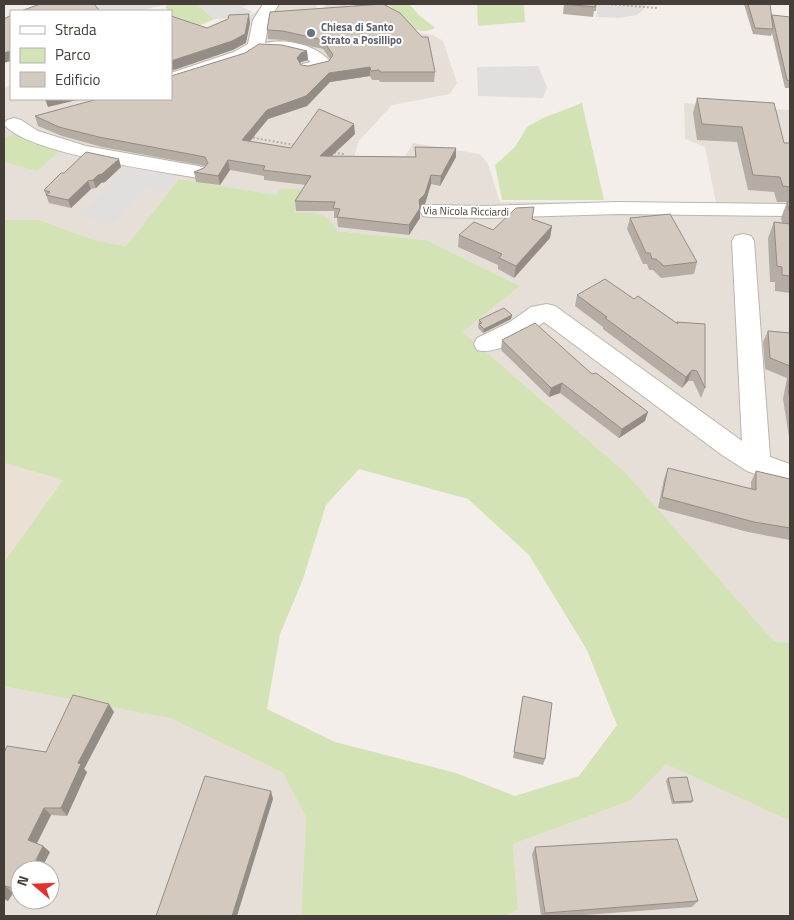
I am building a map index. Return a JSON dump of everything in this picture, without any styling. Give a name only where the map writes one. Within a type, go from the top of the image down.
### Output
[{"type":"street","points":[[256,46],[261,20],[271,4]]},
{"type":"street","points":[[172,79],[240,56],[256,46],[282,47],[317,55],[323,64],[308,68]]},
{"type":"street","points":[[9,126],[42,117]]},
{"type":"street","points":[[9,126],[83,151],[198,172]]},
{"type":"street","name":"Via Nicola Ricciardi","points":[[432,211],[484,212],[618,208],[790,210]]},
{"type":"street","points":[[743,241],[757,463]]},
{"type":"street","points":[[486,344],[519,328],[539,313],[547,312],[732,448],[757,463],[790,475]]},
{"type":"path","points":[[607,4],[656,8]]},
{"type":"path","points":[[246,137],[294,145]]},
{"type":"path","points":[[323,151],[342,154],[341,163]]},
{"type":"shaded area","points":[[94,4],[168,4],[142,10],[94,10],[96,5]]},
{"type":"shaded area","points":[[197,4],[251,4],[242,7],[253,12],[244,18],[214,19]]},
{"type":"shaded area","points":[[268,4],[318,4],[316,7],[321,12],[326,4],[342,4],[361,10],[373,4],[387,4],[400,19],[419,33],[433,35],[443,41],[457,83],[450,94],[392,105],[359,141],[353,160],[402,161],[413,143],[480,154],[488,164],[500,202],[716,203],[705,147],[685,139],[684,103],[790,110],[790,643],[774,641],[625,472],[463,332],[520,286],[426,240],[337,231],[292,213],[305,190],[276,196],[179,179],[126,246],[94,240],[40,220],[4,220],[4,89],[10,85],[10,100],[172,100],[172,20],[205,33],[243,20]]},
{"type":"shaded area","points":[[598,4],[645,4],[643,10],[637,15],[619,18],[596,17]]},
{"type":"shaded area","points":[[538,66],[547,87],[543,98],[478,96],[477,67]]},
{"type":"shaded area","points":[[126,167],[179,175],[166,190],[146,187],[113,223],[80,215]]},
{"type":"shaded area","points":[[4,463],[63,480],[4,562]]},
{"type":"shaded area","points":[[4,684],[68,695],[170,718],[283,773],[306,817],[301,916],[4,916]]},
{"type":"shaded area","points":[[666,763],[790,821],[790,916],[504,916],[518,910],[513,844],[630,801]]},
{"type":"green space","points":[[170,4],[197,4],[214,19],[196,27],[172,17],[172,10],[167,10],[165,6]]},
{"type":"green space","points":[[389,4],[409,4],[435,28],[428,31],[415,29],[403,21]]},
{"type":"green space","points":[[477,4],[524,4],[525,22],[478,26]]},
{"type":"green space","points":[[582,103],[604,200],[502,200],[495,165],[515,147],[527,127],[543,118]]},
{"type":"green space","points":[[14,134],[62,149],[37,171],[4,162],[4,138]]},
{"type":"green space","points":[[179,179],[276,195],[281,188],[306,190],[293,213],[313,213],[324,216],[333,224],[337,231],[426,240],[520,286],[463,332],[625,472],[774,641],[790,643],[790,821],[666,764],[630,801],[513,844],[518,910],[504,916],[301,916],[306,817],[283,773],[170,718],[4,686],[4,562],[63,480],[4,463],[4,220],[40,220],[94,240],[126,246]],"holes":[[[359,469],[468,499],[529,555],[587,650],[617,725],[579,776],[515,796],[456,773],[335,742],[267,709],[280,634],[303,579],[326,505]]]},
{"type":"building","points":[[40,4],[94,4],[99,10],[24,10]]},
{"type":"building","points":[[383,4],[400,13],[422,37],[428,37],[435,72],[380,72],[379,70],[371,71],[370,67],[329,73],[306,96],[267,110],[242,140],[291,148],[319,109],[354,124],[320,156],[416,157],[415,147],[456,148],[441,176],[431,175],[425,194],[419,200],[420,208],[409,225],[337,217],[340,209],[333,208],[335,202],[295,201],[311,176],[263,170],[265,166],[228,160],[218,176],[194,172],[204,168],[208,163],[205,157],[99,137],[59,127],[35,116],[94,100],[172,100],[172,76],[245,53],[259,44],[282,45],[307,51],[301,53],[297,58],[301,65],[308,66],[329,61],[333,55],[323,40],[283,31],[267,30],[270,12]]},
{"type":"building","points":[[564,4],[595,4],[595,7]]},
{"type":"building","points":[[748,4],[770,4],[773,29],[755,28]]},
{"type":"building","points":[[249,14],[245,34],[232,41],[172,61],[172,16],[207,28],[228,19],[229,15]]},
{"type":"building","points":[[772,15],[790,17],[790,81],[787,80]]},
{"type":"building","points":[[10,16],[10,51],[4,53],[4,19]]},
{"type":"building","points":[[697,98],[774,103],[784,143],[790,143],[790,187],[783,186],[780,177],[753,175],[742,127],[702,124]]},
{"type":"building","points":[[86,152],[119,159],[102,174],[88,181],[68,200],[46,195],[50,192],[44,190]]},
{"type":"building","points":[[787,202],[790,202],[790,214]]},
{"type":"building","points":[[534,207],[532,219],[552,226],[516,266],[499,258],[502,254],[459,235],[474,222],[493,230],[516,208]]},
{"type":"building","points":[[670,214],[697,262],[664,266],[656,259],[652,259],[650,253],[646,253],[630,218]]},
{"type":"building","points":[[774,222],[790,224],[790,276],[782,275],[782,267],[777,266]]},
{"type":"building","points":[[605,279],[634,299],[638,296],[678,324],[677,322],[705,324],[705,388],[697,371],[692,370],[686,377],[605,318],[607,317],[577,295]]},
{"type":"building","points":[[504,308],[512,315],[484,329],[479,324],[482,323],[479,320]]},
{"type":"building","points":[[535,323],[592,374],[596,373],[648,412],[622,429],[562,383],[551,388],[502,340]]},
{"type":"building","points":[[768,331],[790,333],[790,366],[770,358]]},
{"type":"building","points":[[790,377],[790,400],[788,388]]},
{"type":"building","points":[[668,468],[756,490],[756,471],[790,479],[790,528],[754,522],[662,497]]},
{"type":"building","points":[[73,695],[109,704],[78,763],[81,764],[61,808],[44,808],[28,840],[43,846],[36,860],[10,860],[10,887],[5,886],[4,889],[4,753],[7,746],[46,752]]},
{"type":"building","points":[[523,696],[552,703],[545,759],[514,752]]},
{"type":"building","points":[[205,776],[271,791],[232,916],[156,916]]},
{"type":"building","points":[[687,777],[693,801],[674,802],[668,778]]},
{"type":"building","points":[[677,839],[698,901],[545,913],[535,847]]},
{"type":"place","name":"Chiesa di Santo Strato a Posillipo","points":[[311,33]]}]
